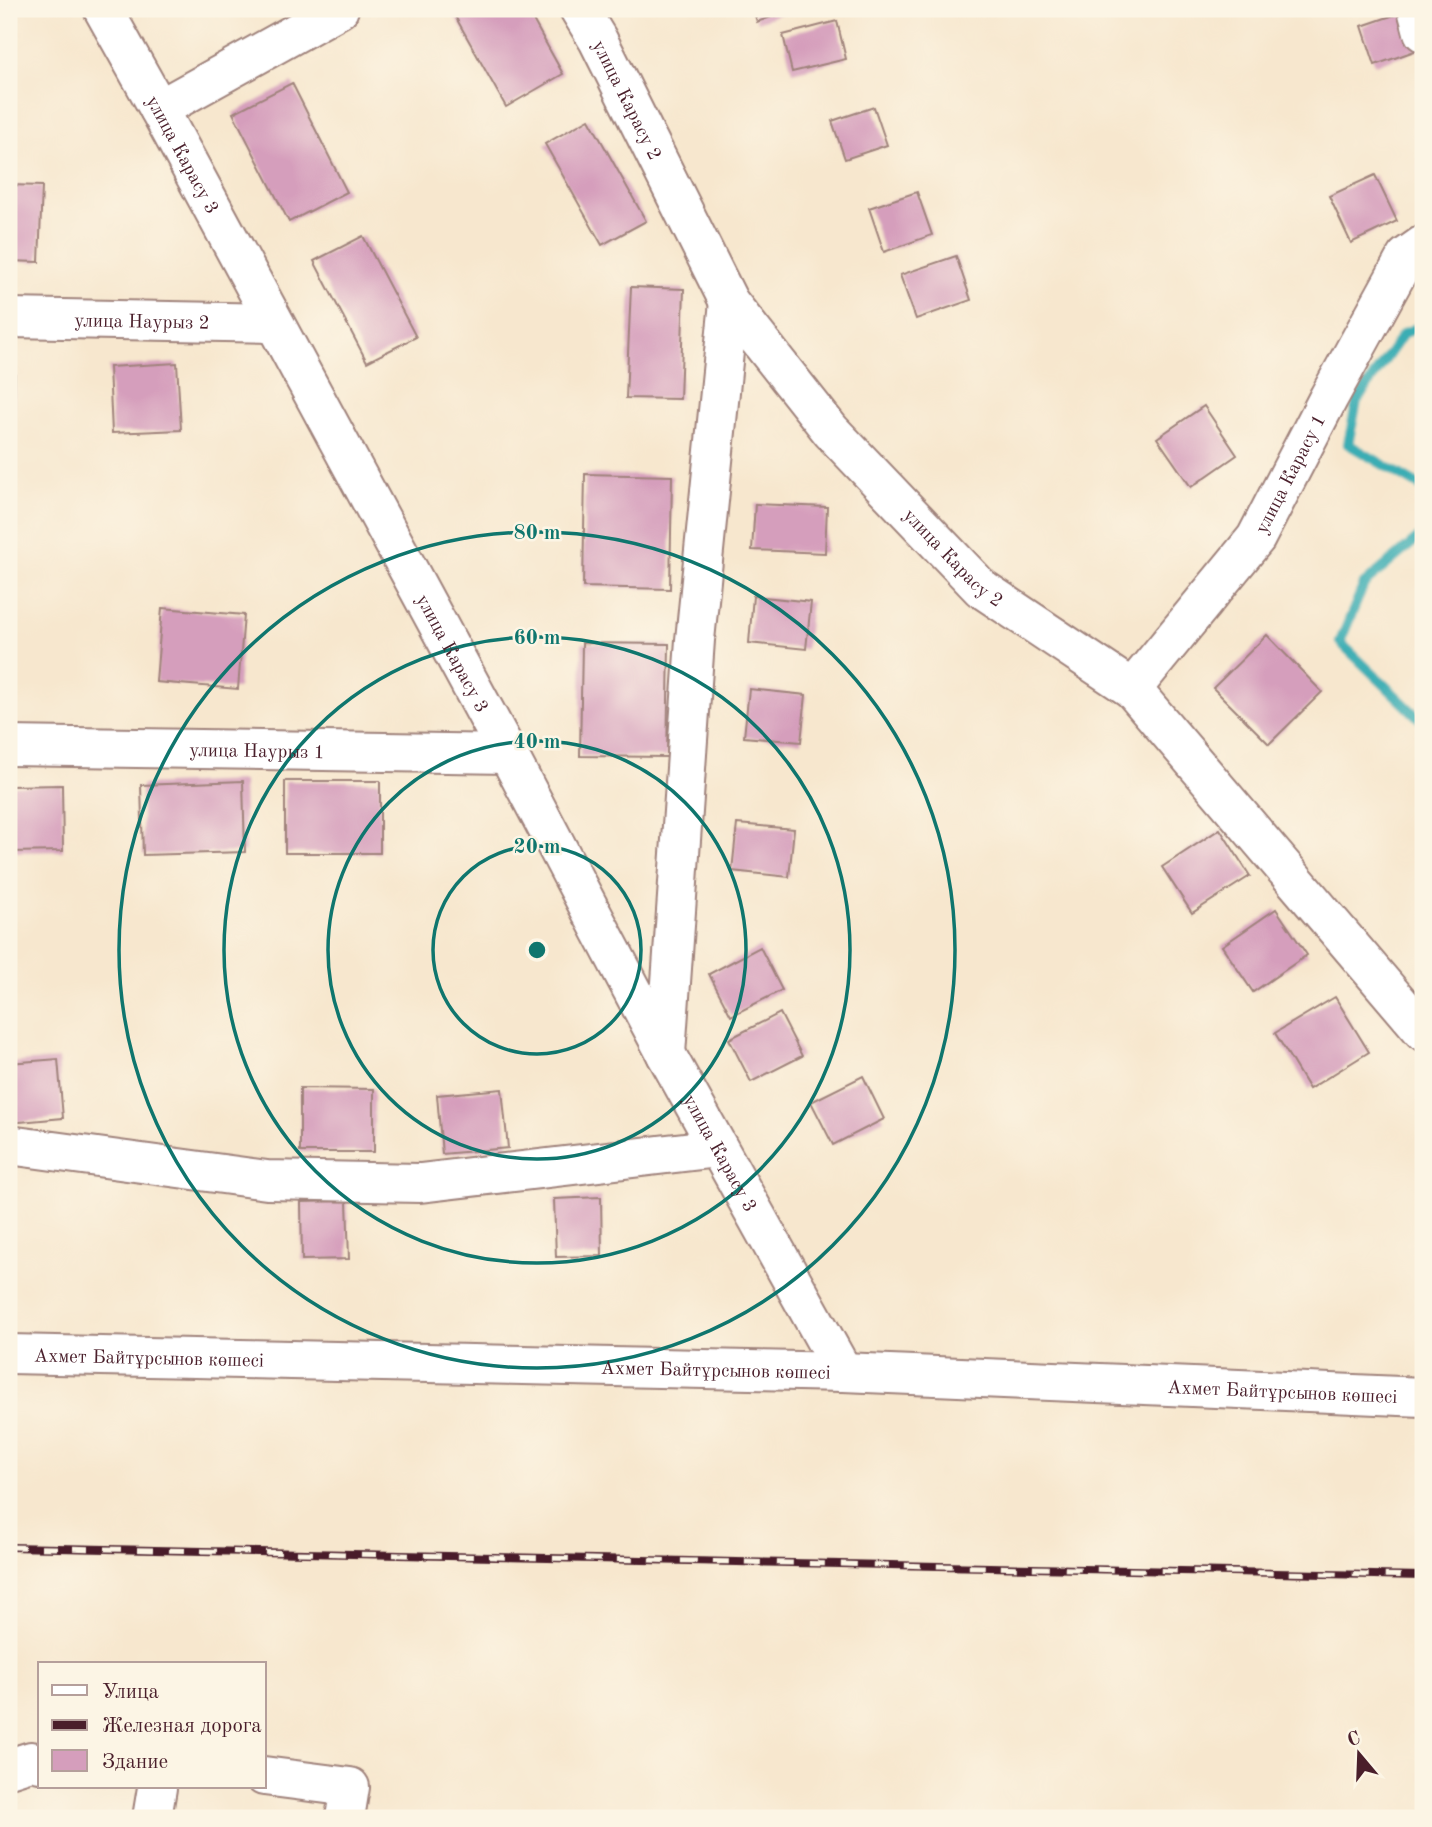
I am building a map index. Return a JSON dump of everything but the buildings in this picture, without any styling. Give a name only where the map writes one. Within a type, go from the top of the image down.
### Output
[{"type":"street","name":"улица Карасу 3","points":[[103,9],[508,754],[666,1054],[843,1372]]},
{"type":"street","points":[[159,108],[339,9]]},
{"type":"street","name":"улица Карасу 2","points":[[579,9],[598,40],[729,302],[831,431],[981,588],[1132,689],[1423,1031]]},
{"type":"street","points":[[1417,9],[1423,32]]},
{"type":"street","name":"улица Карасу 1","points":[[1132,689],[1256,538],[1406,257],[1423,246]]},
{"type":"street","points":[[666,1054],[695,640],[729,302]]},
{"type":"street","name":"улица Наурыз 2","points":[[9,318],[274,323]]},
{"type":"street","name":"улица Наурыз 1","points":[[9,746],[508,754]]},
{"type":"street","points":[[9,1145],[267,1180],[420,1183],[718,1148]]},
{"type":"street","name":"Ахмет Байтұрсынов көшесі","points":[[9,1354],[843,1372],[1423,1397]]},
{"type":"street","points":[[9,1768],[31,1761],[38,1763]]},
{"type":"street","points":[[266,1776],[350,1787],[345,1818]]},
{"type":"waterway","points":[[1423,325],[1403,334],[1357,401],[1348,444],[1423,488]]},
{"type":"waterway","points":[[1423,534],[1364,584],[1340,642],[1423,722]]},
{"type":"railway","points":[[9,1547],[1423,1576]]}]
